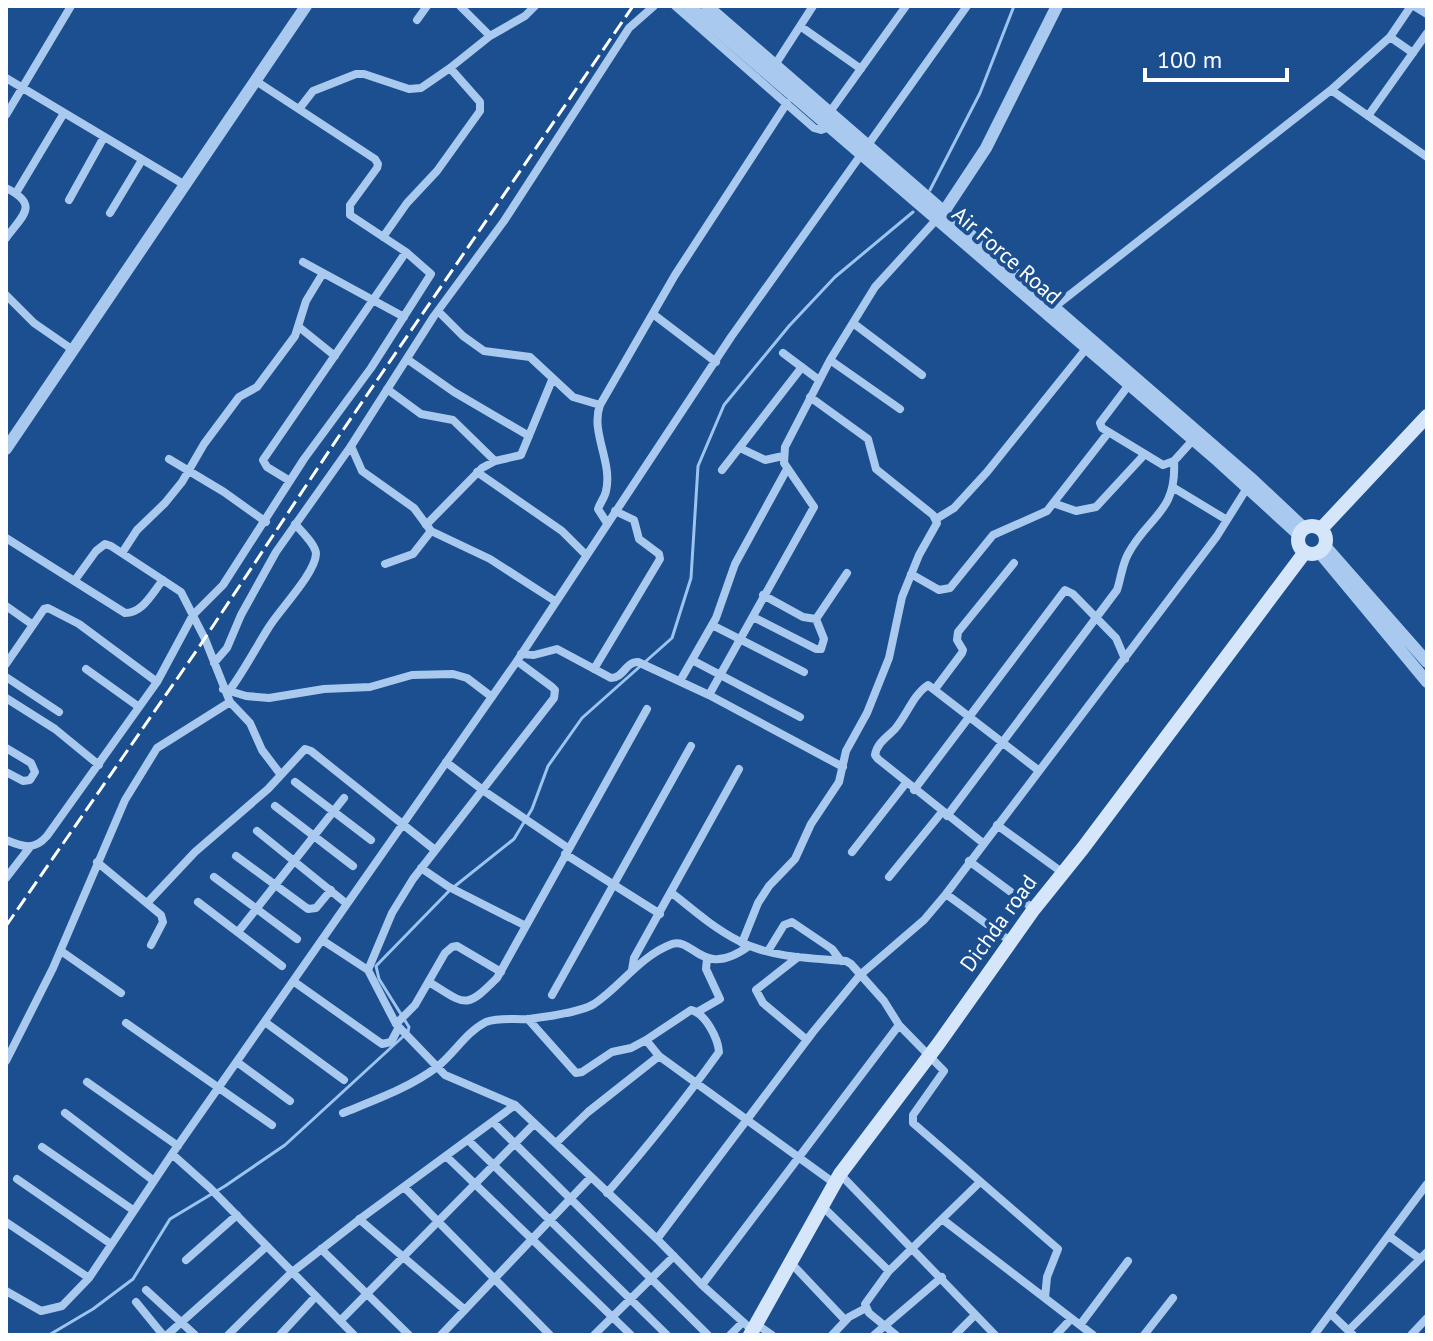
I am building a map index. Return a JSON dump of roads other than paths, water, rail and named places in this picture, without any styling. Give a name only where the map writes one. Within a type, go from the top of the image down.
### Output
[{"type":"main road","points":[[1321,529],[1427,416]]},
{"type":"main road","points":[[1313,525],[1325,534],[1316,550],[1299,545],[1301,532],[1313,525]]},
{"type":"main road","name":"Dichda road","points":[[750,1328],[791,1263],[837,1178],[1034,909],[1316,550]]},
{"type":"street","points":[[6,115],[71,6]]},
{"type":"street","points":[[7,443],[306,6]]},
{"type":"street","points":[[417,20],[427,6]]},
{"type":"street","points":[[460,6],[490,36]]},
{"type":"street","points":[[299,109],[313,91],[350,76],[364,74],[416,90],[490,36],[525,16],[535,6]]},
{"type":"street","points":[[214,663],[227,648],[262,577],[295,524],[351,446],[438,311],[504,221],[629,28],[654,6]]},
{"type":"street","points":[[675,6],[814,128],[821,130],[906,6]]},
{"type":"street","name":"Air Force Road","points":[[689,6],[772,70],[940,217],[1053,308],[1253,480],[1301,532]]},
{"type":"street","name":"Air Force Road","points":[[707,6],[755,56]]},
{"type":"street","points":[[772,70],[813,6]]},
{"type":"street","points":[[709,695],[814,507],[787,469],[783,456],[810,397],[881,279],[940,217],[986,148],[1057,6]]},
{"type":"street","points":[[1053,308],[1331,90],[1390,37],[1413,6],[1427,14]]},
{"type":"street","points":[[6,1291],[41,1311],[51,1310],[71,1300],[89,1278],[133,1210],[492,697],[716,362],[964,7]]},
{"type":"street","points":[[800,26],[861,69]]},
{"type":"street","points":[[1368,116],[1427,33]]},
{"type":"street","points":[[1390,37],[1413,53]]},
{"type":"street","points":[[383,237],[407,203],[437,171],[480,111],[480,102],[450,68]]},
{"type":"street","points":[[6,78],[185,185]]},
{"type":"street","points":[[6,840],[30,847],[37,846],[47,836],[157,682],[193,615],[223,585],[431,274],[406,252],[353,218],[349,211],[378,164],[256,81]]},
{"type":"street","points":[[1331,90],[1427,157]]},
{"type":"street","points":[[607,523],[598,509],[607,487],[605,453],[597,419],[600,405],[675,275],[787,103]]},
{"type":"street","points":[[16,193],[64,113]]},
{"type":"street","points":[[69,200],[104,137]]},
{"type":"street","points":[[110,213],[142,160]]},
{"type":"street","points":[[6,188],[26,200],[27,205],[6,238]]},
{"type":"street","name":"Air Force Road","points":[[940,217],[1085,350],[1301,532]]},
{"type":"street","points":[[290,481],[267,467],[263,460],[406,252]]},
{"type":"street","points":[[303,262],[404,317]]},
{"type":"street","points":[[122,553],[134,535],[165,503],[239,397],[253,391],[261,383],[299,327],[306,301],[323,273]]},
{"type":"street","points":[[6,295],[34,323],[73,350]]},
{"type":"street","points":[[438,311],[463,336],[484,351],[530,357],[573,397],[600,405]]},
{"type":"street","points":[[653,314],[716,362]]},
{"type":"street","points":[[853,323],[922,375]]},
{"type":"street","points":[[299,327],[335,356]]},
{"type":"street","points":[[936,519],[954,508],[987,472],[1085,350]]},
{"type":"street","points":[[783,353],[819,380]]},
{"type":"street","points":[[407,359],[450,389],[529,436]]},
{"type":"street","points":[[830,360],[900,409]]},
{"type":"street","points":[[722,470],[802,367]]},
{"type":"street","points":[[385,564],[413,554],[429,528],[477,472],[495,461],[521,455],[552,380]]},
{"type":"street","points":[[1128,386],[1100,423],[1108,433],[1163,465],[1174,461],[1192,441]]},
{"type":"street","points":[[387,389],[421,414],[453,420],[495,461]]},
{"type":"street","points":[[810,397],[868,439],[876,469],[936,519]]},
{"type":"street","points":[[911,574],[939,590],[950,588],[993,535],[1041,515],[1108,433]]},
{"type":"street","points":[[351,446],[362,471],[414,508],[429,528],[490,559],[555,601]]},
{"type":"street","points":[[740,448],[765,460],[783,456]]},
{"type":"street","points":[[1053,503],[1076,511],[1096,507],[1144,455]]},
{"type":"street","points":[[169,459],[266,522]]},
{"type":"street","points":[[889,877],[1003,742],[1117,590],[1129,551],[1160,515],[1174,488],[1174,461]]},
{"type":"street","points":[[680,681],[712,625],[735,564],[787,469]]},
{"type":"street","points":[[477,472],[562,531],[586,555]]},
{"type":"street","points":[[1174,488],[1227,520]]},
{"type":"street","points":[[657,1239],[860,975],[924,920],[946,894],[1125,659],[1247,488]]},
{"type":"street","points":[[594,669],[660,559],[639,539],[634,520],[615,511]]},
{"type":"street","points":[[343,1113],[386,1096],[437,1067],[473,1031],[489,1021],[528,1019],[592,1005],[632,970],[677,943],[707,959],[732,957],[746,944],[758,903],[769,886],[795,859],[811,824],[839,782],[846,751],[867,713],[889,658],[900,603],[911,574],[936,527],[936,519]]},
{"type":"street","points":[[226,690],[248,664],[271,623],[307,575],[316,556],[315,549],[295,524]]},
{"type":"street","points":[[6,538],[125,613],[140,609],[163,580]]},
{"type":"street","points":[[75,580],[100,546],[111,546],[181,592],[230,702],[250,723],[262,750],[281,775]]},
{"type":"street","points":[[1316,550],[1427,662]]},
{"type":"street","points":[[1316,550],[1427,682]]},
{"type":"street","points":[[935,689],[962,653],[957,640],[958,632],[1014,563]]},
{"type":"street","points":[[816,619],[847,573]]},
{"type":"street","points":[[914,790],[1061,593],[1069,591],[1096,617],[1116,638],[1125,659]]},
{"type":"street","points":[[763,595],[803,617],[816,619]]},
{"type":"street","points":[[6,606],[33,625]]},
{"type":"street","points":[[6,664],[44,609],[53,608],[157,682]]},
{"type":"street","points":[[753,617],[821,649],[824,639],[816,619]]},
{"type":"street","points":[[712,625],[804,672]]},
{"type":"street","points":[[519,657],[557,649],[616,679],[628,664],[638,662],[709,695],[843,767]]},
{"type":"street","points":[[368,970],[397,903],[556,695],[552,687],[519,657]]},
{"type":"street","points":[[692,660],[800,717]]},
{"type":"street","points":[[86,669],[139,707]]},
{"type":"street","points":[[226,690],[269,698],[324,689],[370,687],[412,675],[453,674],[467,678],[492,697]]},
{"type":"street","points":[[6,677],[59,712]]},
{"type":"street","points":[[983,843],[914,790],[878,759],[875,751],[928,685],[1038,770]]},
{"type":"street","points":[[6,698],[55,729],[99,765]]},
{"type":"street","points":[[6,1061],[61,951],[125,800],[157,748],[230,702]]},
{"type":"street","points":[[429,982],[468,1002],[479,996],[501,972],[647,709]]},
{"type":"street","points":[[552,995],[691,746]]},
{"type":"street","points":[[6,748],[31,763],[35,772],[30,780],[23,781],[6,772]]},
{"type":"street","points":[[148,902],[199,848],[281,775],[302,751],[308,749],[435,850]]},
{"type":"street","points":[[446,762],[614,885],[660,914]]},
{"type":"street","points":[[632,970],[634,958],[739,769]]},
{"type":"street","points":[[295,782],[371,840]]},
{"type":"street","points":[[852,852],[906,783]]},
{"type":"street","points":[[238,932],[344,798]]},
{"type":"street","points":[[275,806],[353,866]]},
{"type":"street","points":[[997,825],[1063,873]]},
{"type":"street","points":[[257,831],[347,904]]},
{"type":"street","points":[[6,878],[30,847]]},
{"type":"street","points":[[236,856],[308,909],[316,908],[331,890]]},
{"type":"street","points":[[969,861],[1034,909]]},
{"type":"street","points":[[97,862],[148,902],[163,918],[151,945]]},
{"type":"street","points":[[421,868],[449,887],[526,926]]},
{"type":"street","points":[[214,877],[297,939]]},
{"type":"street","points":[[672,893],[711,923],[746,944],[798,957],[851,964],[884,1001],[899,1025],[944,1071],[913,1115],[913,1123],[1058,1249],[1047,1277],[1045,1298]]},
{"type":"street","points":[[946,894],[1010,941]]},
{"type":"street","points":[[198,902],[282,966]]},
{"type":"street","points":[[768,951],[784,925],[792,922],[832,949],[841,961]]},
{"type":"street","points":[[322,940],[368,970],[402,1026],[437,1067],[450,1078],[515,1105],[750,1328],[772,1335]]},
{"type":"street","points":[[293,981],[382,1044],[391,1042],[445,953],[452,947],[457,946],[501,972]]},
{"type":"street","points":[[61,951],[121,993]]},
{"type":"street","points":[[798,957],[756,990],[763,1003],[807,1040]]},
{"type":"street","points":[[528,1019],[576,1073],[582,1072],[612,1052],[631,1048],[646,1040],[691,1010],[699,1011],[720,999],[706,969],[707,959]]},
{"type":"street","points":[[607,1193],[660,1132],[719,1048],[699,1011]]},
{"type":"street","points":[[265,1022],[344,1080]]},
{"type":"street","points":[[126,1023],[272,1125]]},
{"type":"street","points":[[702,1285],[899,1025]]},
{"type":"street","points":[[646,1040],[659,1056],[698,1081],[799,1157],[837,1178],[913,1247],[995,1335]]},
{"type":"street","points":[[556,1143],[584,1115],[659,1056]]},
{"type":"street","points":[[237,1062],[290,1101]]},
{"type":"street","points":[[87,1082],[175,1150],[352,1334]]},
{"type":"street","points":[[228,1335],[292,1272],[515,1105]]},
{"type":"street","points":[[65,1113],[154,1181]]},
{"type":"street","points":[[493,1122],[708,1335]]},
{"type":"street","points":[[340,1321],[534,1124]]},
{"type":"street","points":[[468,1140],[667,1335]]},
{"type":"street","points":[[42,1147],[133,1210]]},
{"type":"street","points":[[446,1156],[631,1335]]},
{"type":"street","points":[[441,1335],[591,1177]]},
{"type":"street","points":[[17,1179],[111,1244]]},
{"type":"street","points":[[866,1308],[867,1300],[889,1271],[980,1182]]},
{"type":"street","points":[[1314,1335],[1427,1184]]},
{"type":"street","points":[[404,1187],[550,1335]]},
{"type":"street","points":[[822,1206],[889,1271]]},
{"type":"street","points":[[186,1260],[237,1215]]},
{"type":"street","points":[[359,1219],[465,1310]]},
{"type":"street","points":[[942,1219],[1093,1335]]},
{"type":"street","points":[[6,1222],[89,1278]]},
{"type":"street","points":[[1389,1236],[1420,1259]]},
{"type":"street","points":[[136,1302],[165,1335],[267,1246]]},
{"type":"street","points":[[321,1249],[409,1335]]},
{"type":"street","points":[[1331,1314],[1351,1333],[1427,1252]]},
{"type":"street","points":[[594,1335],[674,1256]]},
{"type":"street","points":[[1080,1325],[1128,1261]]},
{"type":"street","points":[[791,1263],[845,1320]]},
{"type":"street","points":[[874,1335],[942,1277]]},
{"type":"street","points":[[146,1290],[195,1335]]},
{"type":"street","points":[[280,1335],[316,1296]]},
{"type":"street","points":[[1144,1335],[1173,1298]]},
{"type":"street","points":[[832,1335],[845,1320],[866,1308]]},
{"type":"street","points":[[866,1308],[896,1335]]},
{"type":"street","points":[[955,1335],[975,1315]]},
{"type":"street","points":[[1411,1335],[1427,1318]]},
{"type":"street","points":[[1056,1335],[1071,1319]]},
{"type":"street","points":[[730,1335],[750,1328]]},
{"type":"waterway","points":[[930,190],[980,93],[1014,6]]},
{"type":"waterway","points":[[455,886],[514,839],[532,809],[548,766],[582,718],[672,638],[691,578],[698,466],[724,405],[789,326],[835,277],[913,212]]},
{"type":"waterway","points":[[49,1335],[93,1309],[133,1279],[170,1219],[285,1145],[408,1032],[409,1027],[379,979],[376,966],[449,891]]},
{"type":"railway","points":[[6,926],[633,6]]}]
